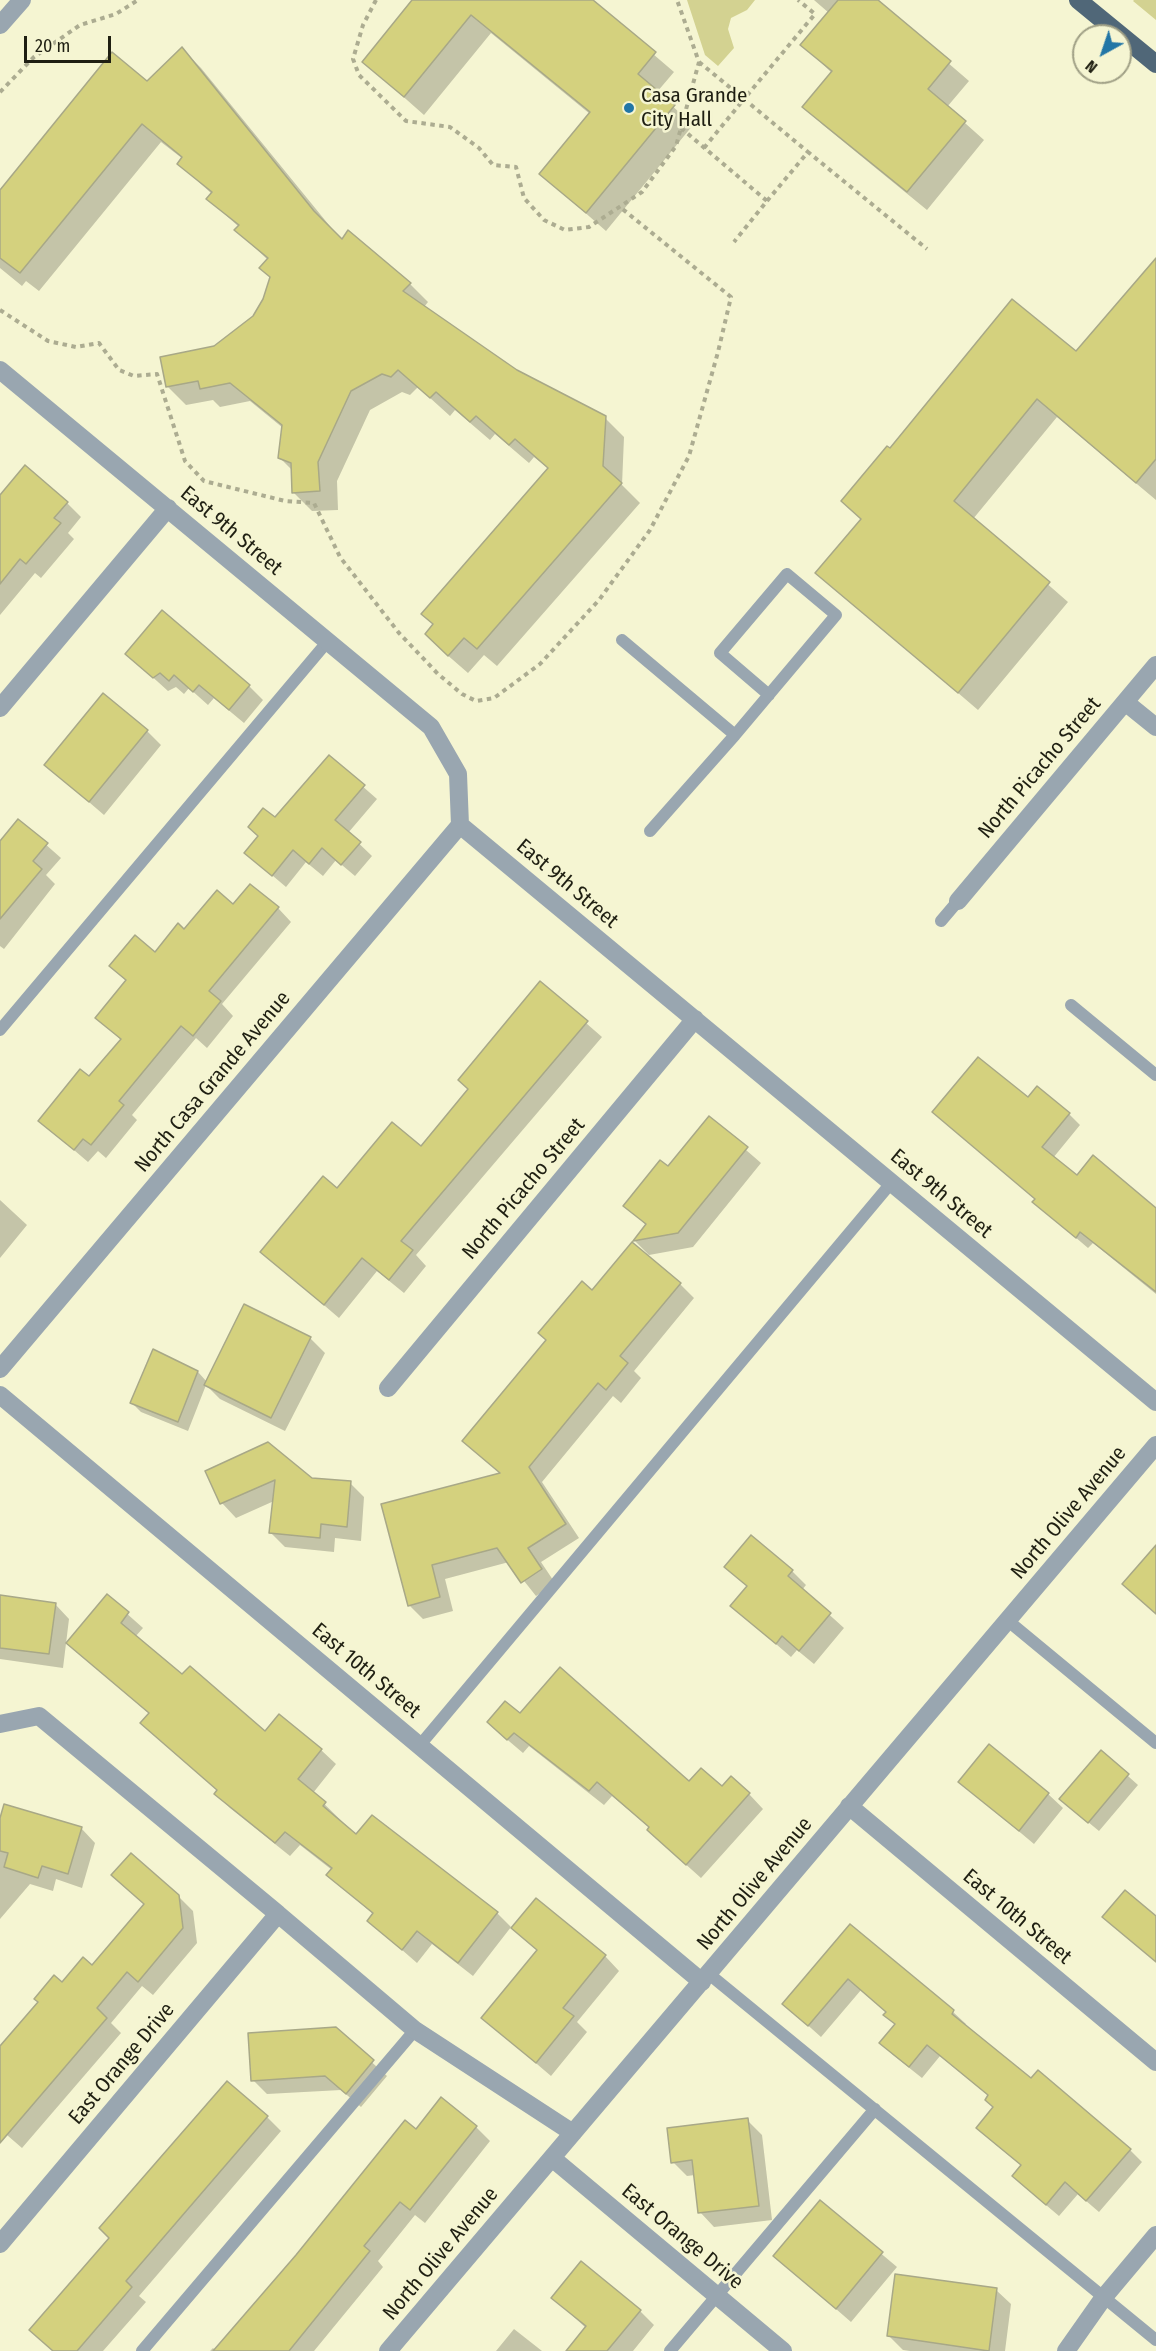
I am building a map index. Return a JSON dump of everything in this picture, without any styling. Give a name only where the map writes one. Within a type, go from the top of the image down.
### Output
[{"type":"main road","points":[[1078,0],[1156,64]]},
{"type":"street","points":[[0,26],[22,0]]},
{"type":"street","name":"East 9th Street","points":[[0,370],[431,727],[458,774],[460,825],[1156,1401]]},
{"type":"street","points":[[0,708],[168,508]]},
{"type":"street","name":"North Picacho Street","points":[[958,901],[1156,665]]},
{"type":"street","points":[[1125,702],[1156,727]]},
{"type":"street","name":"North Casa Grande Avenue","points":[[0,1369],[460,825]]},
{"type":"street","name":"North Picacho Street","points":[[388,1388],[695,1019]]},
{"type":"street","name":"East 10th Street","points":[[0,1395],[420,1745],[706,1978]]},
{"type":"street","name":"North Olive Avenue","points":[[388,2351],[1156,1445]]},
{"type":"street","points":[[0,1724],[39,1716],[415,2030],[573,2133]]},
{"type":"street","name":"East 10th Street","points":[[849,1806],[1156,2062]]},
{"type":"street","name":"East Orange Drive","points":[[0,2244],[278,1914]]},
{"type":"street","name":"East Orange Drive","points":[[552,2158],[783,2351]]},
{"type":"street","points":[[1066,2351],[1104,2297],[1156,2235]]},
{"type":"lane","points":[[650,831],[735,735],[836,615],[787,574],[720,653],[769,694]]},
{"type":"lane","points":[[622,640],[735,735]]},
{"type":"lane","points":[[0,1030],[328,641]]},
{"type":"lane","points":[[941,921],[958,901]]},
{"type":"lane","points":[[1071,1005],[1156,1075]]},
{"type":"lane","points":[[420,1745],[892,1182]]},
{"type":"lane","points":[[1007,1620],[1156,1743]]},
{"type":"lane","points":[[706,1978],[875,2109],[1156,2340]]},
{"type":"lane","points":[[142,2351],[415,2030]]},
{"type":"lane","points":[[670,2351],[875,2109]]},
{"type":"path","points":[[0,92],[34,57],[80,25],[116,14],[138,0]]},
{"type":"path","points":[[376,0],[363,25],[353,59],[359,75],[406,121],[450,127],[479,148],[493,165],[516,167],[524,198],[544,220],[565,230],[589,226],[642,192],[676,146],[699,62]]},
{"type":"path","points":[[677,0],[699,62],[927,249]]},
{"type":"path","points":[[704,148],[815,14],[798,0]]},
{"type":"path","points":[[681,128],[767,201]]},
{"type":"path","points":[[734,242],[808,153]]},
{"type":"path","points":[[0,310],[48,341],[76,346],[99,343],[119,370],[134,376],[157,374],[185,461],[204,480],[285,501],[314,504],[340,557],[399,633],[438,674],[462,694],[476,701],[494,698],[540,664],[599,600],[650,530],[689,456],[718,352],[730,297],[620,207]]},
{"type":"shaded area","points":[[687,0],[755,0],[747,10],[731,18],[728,29],[734,48],[718,66],[705,55]]},
{"type":"shaded area","points":[[1156,0],[1156,20],[1133,1]]},
{"type":"building","name":"Casa Grande City Hall","points":[[412,0],[593,0],[656,52],[638,74],[675,105],[586,213],[539,174],[590,112],[471,15],[404,97],[362,62]]},
{"type":"building","points":[[838,0],[878,0],[951,61],[928,89],[966,121],[907,192],[802,107],[832,71],[800,45]]},
{"type":"building","points":[[182,47],[314,211],[342,239],[348,230],[411,283],[403,291],[517,370],[606,416],[603,466],[622,483],[477,649],[464,638],[448,656],[425,634],[433,624],[421,614],[548,468],[515,439],[509,445],[476,416],[470,422],[436,392],[430,398],[398,370],[391,377],[382,374],[351,391],[318,462],[320,491],[292,493],[291,463],[278,458],[282,425],[230,383],[200,389],[198,381],[166,387],[160,357],[214,346],[253,316],[263,299],[270,277],[259,268],[268,258],[234,230],[239,225],[206,199],[212,192],[177,164],[182,157],[142,124],[20,273],[0,258],[0,190],[112,52],[147,81]]},
{"type":"building","points":[[1156,258],[1156,459],[1136,483],[1037,399],[954,501],[1050,582],[958,693],[815,573],[861,519],[841,501],[887,446],[890,448],[1012,299],[1076,351]]},
{"type":"building","points":[[25,465],[68,502],[54,518],[61,523],[26,564],[20,559],[0,584],[0,495]]},
{"type":"building","points":[[162,610],[250,685],[229,710],[199,685],[193,692],[174,675],[169,681],[160,673],[153,678],[125,654]]},
{"type":"building","points":[[103,693],[148,730],[89,802],[44,765]]},
{"type":"building","points":[[329,755],[365,785],[335,820],[361,842],[341,865],[322,848],[309,864],[293,850],[272,876],[244,853],[258,836],[248,827],[263,808],[275,817]]},
{"type":"building","points":[[18,819],[48,843],[33,861],[42,869],[0,919],[0,841]]},
{"type":"building","points":[[250,884],[279,907],[209,991],[221,1001],[193,1036],[181,1026],[119,1101],[124,1105],[91,1145],[83,1139],[74,1150],[38,1121],[80,1069],[89,1076],[121,1039],[95,1018],[126,980],[109,966],[135,935],[155,952],[178,923],[184,929],[217,890],[233,904]]},
{"type":"building","points":[[540,981],[588,1021],[401,1241],[413,1250],[389,1280],[362,1258],[324,1305],[260,1252],[323,1176],[337,1188],[392,1122],[421,1146],[468,1089],[458,1080]]},
{"type":"building","points":[[978,1057],[1028,1097],[1037,1086],[1070,1113],[1042,1147],[1077,1175],[1093,1155],[1156,1208],[1156,1292],[1080,1232],[1076,1238],[1032,1202],[1035,1199],[932,1112]]},
{"type":"building","points":[[709,1116],[748,1147],[678,1233],[633,1241],[646,1224],[623,1206],[660,1160],[668,1166]]},
{"type":"building","points":[[632,1242],[681,1283],[620,1356],[628,1363],[606,1390],[598,1383],[529,1467],[566,1524],[528,1548],[542,1569],[521,1583],[497,1548],[432,1565],[440,1597],[408,1606],[381,1504],[500,1473],[462,1441],[546,1340],[538,1333],[582,1281],[592,1290]]},
{"type":"building","points":[[244,1304],[311,1337],[271,1418],[204,1385]]},
{"type":"building","points":[[153,1349],[198,1371],[178,1422],[130,1403]]},
{"type":"building","points":[[268,1442],[312,1478],[351,1481],[347,1527],[321,1524],[320,1538],[269,1533],[275,1480],[220,1504],[205,1471]]},
{"type":"building","points":[[751,1535],[793,1570],[788,1576],[831,1613],[799,1651],[782,1636],[776,1644],[730,1606],[747,1586],[724,1567]]},
{"type":"building","points":[[1156,1545],[1156,1614],[1122,1584]]},
{"type":"building","points":[[107,1594],[129,1612],[121,1623],[182,1674],[190,1666],[265,1731],[279,1714],[322,1749],[298,1779],[326,1802],[323,1806],[356,1834],[372,1815],[498,1912],[458,1963],[417,1931],[402,1950],[367,1921],[373,1913],[326,1875],[332,1868],[285,1832],[275,1843],[214,1794],[217,1790],[140,1723],[149,1713],[66,1643]]},
{"type":"building","points":[[0,1595],[56,1603],[49,1654],[0,1648]]},
{"type":"building","points":[[560,1667],[689,1781],[701,1768],[722,1786],[731,1776],[750,1793],[686,1865],[647,1830],[649,1827],[597,1782],[589,1791],[514,1733],[507,1740],[487,1722],[505,1701],[520,1713]]},
{"type":"building","points":[[989,1744],[1049,1793],[1019,1831],[958,1782]]},
{"type":"building","points":[[1101,1750],[1129,1774],[1088,1823],[1059,1799]]},
{"type":"building","points":[[4,1804],[82,1827],[68,1874],[42,1866],[38,1878],[4,1867],[8,1853],[0,1851],[0,1818]]},
{"type":"building","points":[[131,1853],[179,1895],[183,1928],[138,1982],[127,1972],[97,2008],[107,2018],[0,2143],[0,2046],[38,2002],[34,1999],[54,1975],[62,1982],[83,1957],[92,1965],[144,1904],[111,1875]]},
{"type":"building","points":[[1125,1890],[1156,1916],[1156,1962],[1102,1917]]},
{"type":"building","points":[[536,1898],[606,1955],[563,2008],[574,2016],[536,2063],[481,2018],[537,1950],[511,1928]]},
{"type":"building","points":[[850,1924],[954,2010],[952,2014],[1031,2078],[1038,2070],[1131,2149],[1086,2201],[1065,2182],[1046,2205],[1012,2176],[1021,2165],[976,2128],[993,2107],[985,2100],[988,2095],[927,2045],[909,2067],[879,2043],[895,2024],[883,2015],[886,2012],[848,1979],[808,2026],[782,2004]]},
{"type":"building","points":[[336,2027],[374,2060],[346,2094],[325,2076],[251,2081],[248,2033]]},
{"type":"building","points":[[227,2081],[268,2116],[126,2281],[132,2287],[77,2351],[53,2351],[29,2330],[109,2238],[99,2228]]},
{"type":"building","points":[[441,2097],[477,2126],[410,2210],[400,2202],[364,2246],[370,2251],[289,2351],[213,2351],[296,2255],[405,2120],[416,2129]]},
{"type":"building","points":[[748,2118],[759,2206],[698,2213],[692,2160],[671,2163],[667,2128]]},
{"type":"building","points":[[820,2200],[883,2252],[836,2309],[773,2256]]},
{"type":"building","points":[[581,2261],[641,2310],[607,2351],[566,2351],[586,2326],[551,2298]]},
{"type":"building","points":[[895,2274],[997,2288],[989,2351],[887,2336]]},
{"type":"place","name":"Casa Grande City Hall","points":[[629,108]]}]
